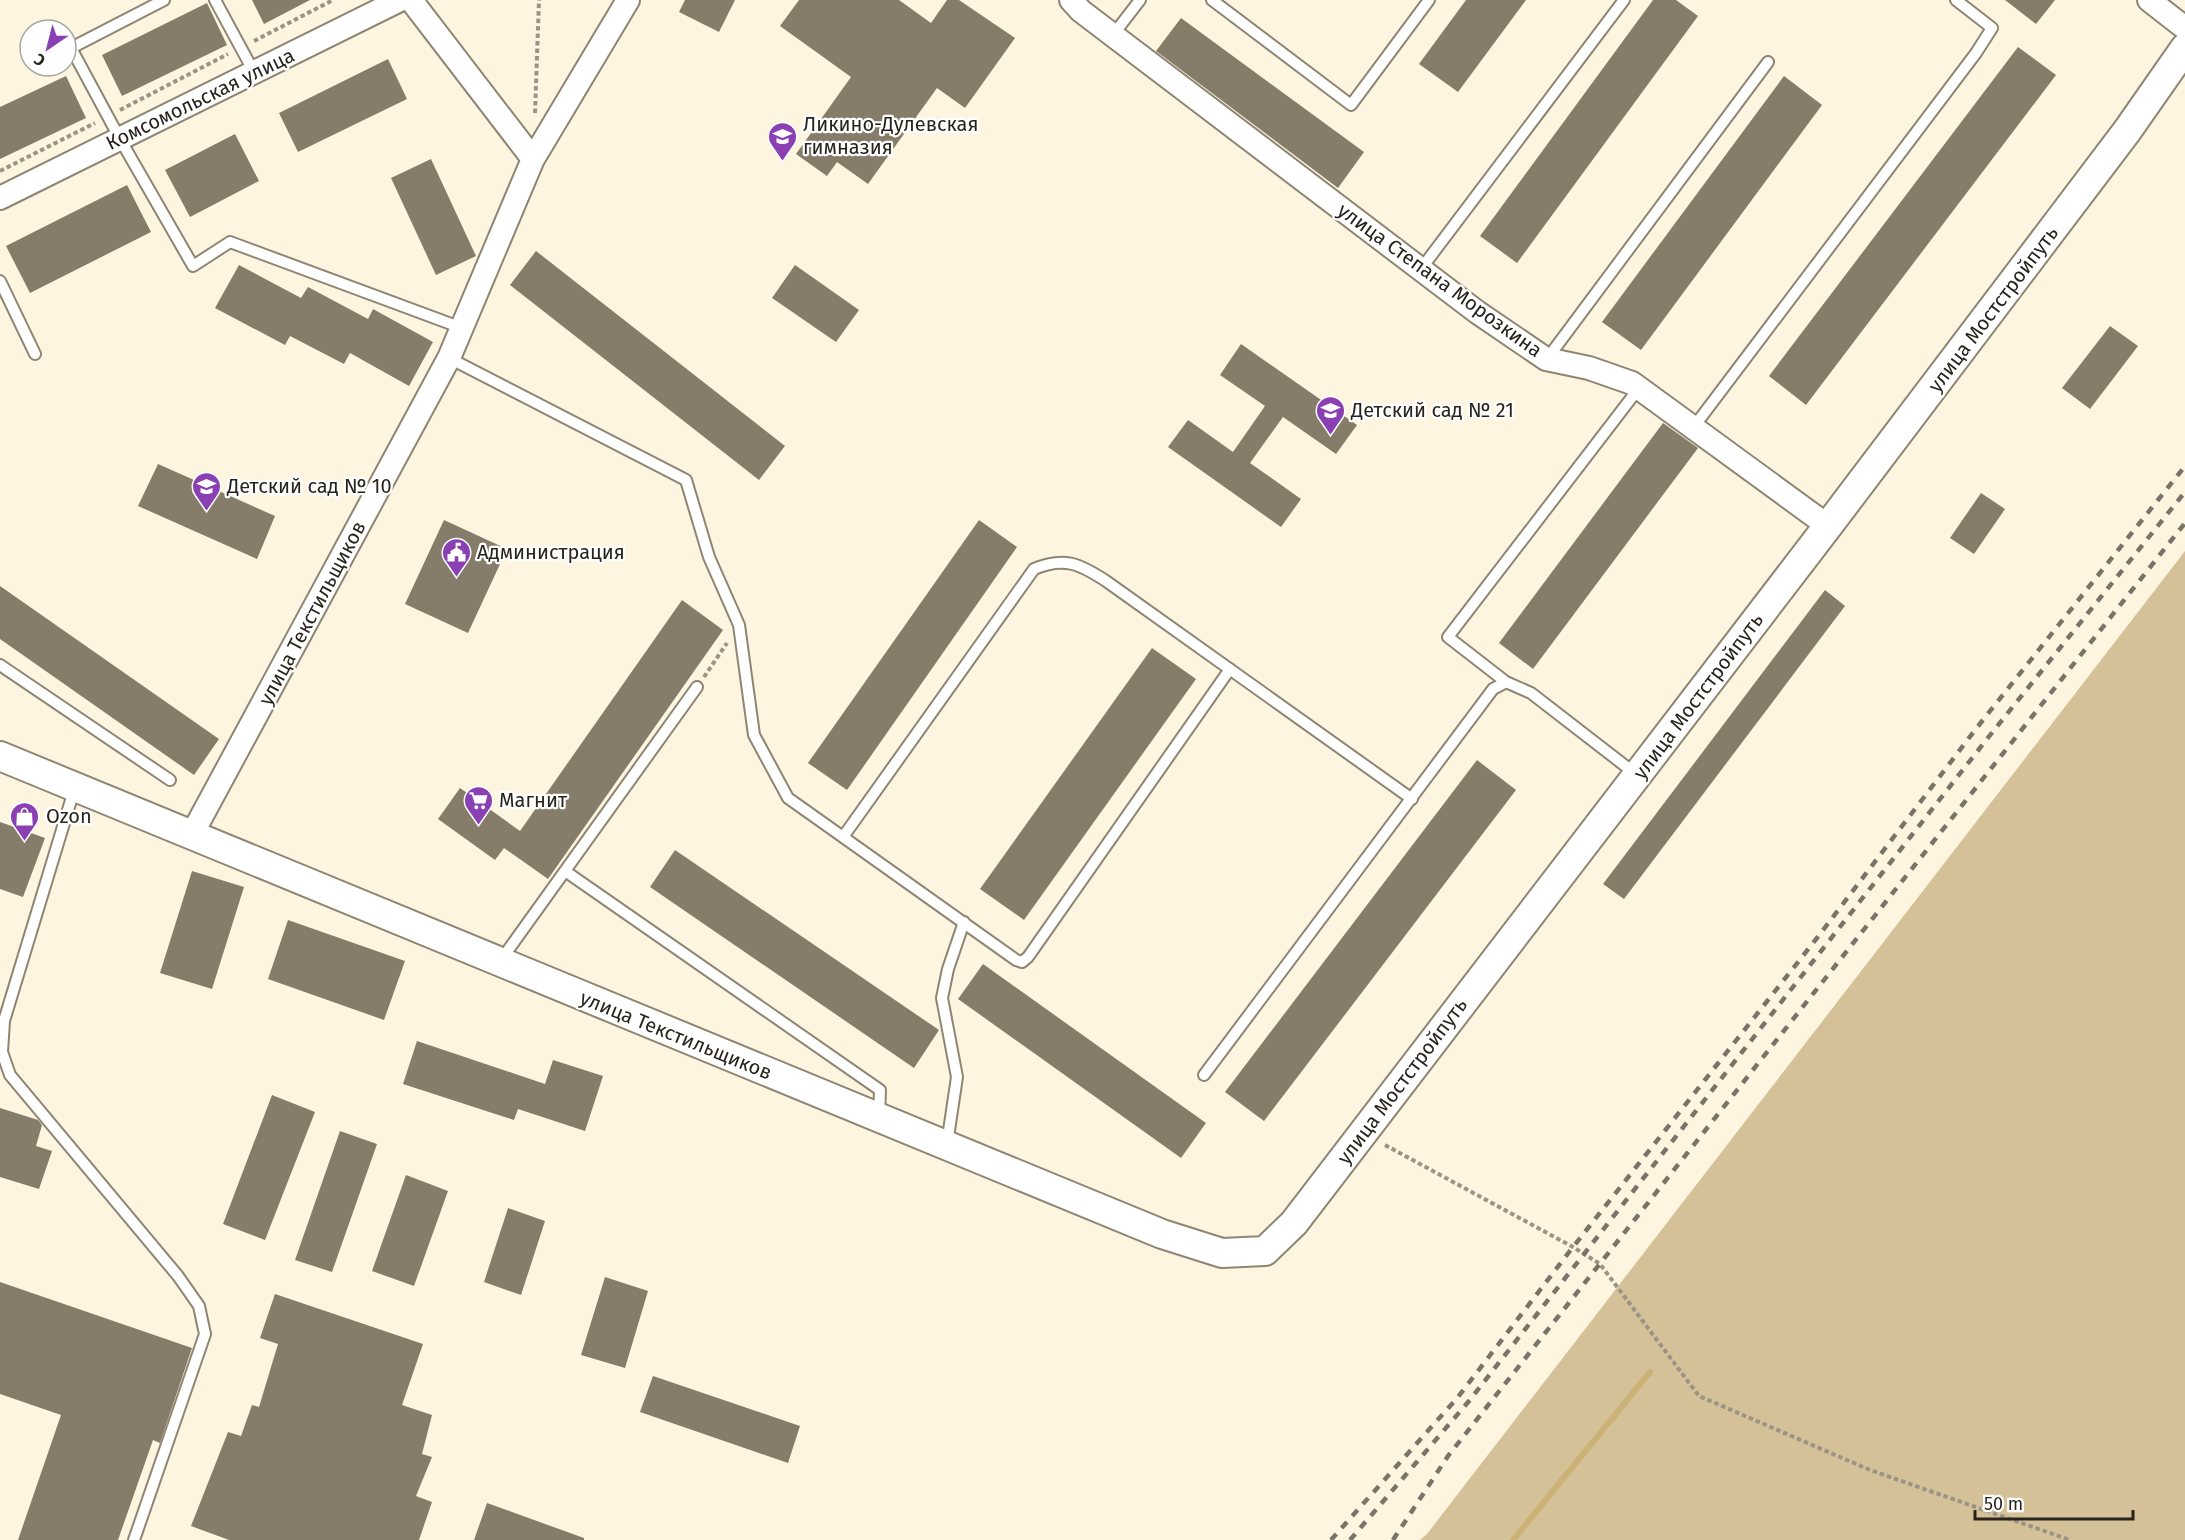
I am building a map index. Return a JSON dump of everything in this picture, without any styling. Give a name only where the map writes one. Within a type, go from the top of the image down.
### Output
[{"type":"street","name":"Комсомольская улица","points":[[0,198],[400,0]]},
{"type":"street","points":[[411,0],[533,159]]},
{"type":"street","name":"улица Текстильщиков","points":[[191,836],[449,358],[533,159],[628,0]]},
{"type":"street","name":"улица Степана Морозкина","points":[[1071,0],[1081,11],[1477,312],[1546,359],[1588,368],[1632,383],[1828,526]]},
{"type":"street","points":[[2149,0],[2185,28]]},
{"type":"street","name":"улица Мостстройпуть","points":[[1162,1234],[1222,1253],[1265,1251],[1294,1222],[1828,526],[2120,141],[2185,48]]},
{"type":"street","name":"улица Текстильщиков","points":[[0,756],[1162,1234]]},
{"type":"lane","points":[[164,0],[71,48],[193,266],[230,242],[462,328]]},
{"type":"lane","points":[[214,0],[254,72]]},
{"type":"lane","points":[[1113,35],[1140,0]]},
{"type":"lane","points":[[1212,0],[1351,105],[1429,0]]},
{"type":"lane","points":[[1421,269],[1624,0]]},
{"type":"lane","points":[[1693,428],[1969,62],[1992,28],[1956,0]]},
{"type":"lane","points":[[1546,359],[1768,62]]},
{"type":"lane","points":[[0,281],[35,354]]},
{"type":"lane","points":[[449,358],[686,480],[709,556],[739,625],[754,735],[788,798],[1016,960],[1022,962],[1028,957],[1230,669]]},
{"type":"lane","points":[[1638,775],[1531,693],[1506,682],[1448,637],[1639,388]]},
{"type":"lane","points":[[843,837],[1034,569],[1049,562],[1067,562],[1084,567],[1412,800]]},
{"type":"lane","points":[[0,665],[170,780]]},
{"type":"lane","points":[[1204,1075],[1493,689],[1506,682]]},
{"type":"lane","points":[[499,962],[697,687]]},
{"type":"lane","points":[[75,787],[4,1021],[2,1052],[10,1075],[178,1276],[199,1306],[205,1334],[134,1540]]},
{"type":"lane","points":[[565,872],[880,1090],[879,1118]]},
{"type":"lane","points":[[947,1146],[957,1077],[942,998],[948,969],[964,922]]},
{"type":"path","points":[[0,171],[333,0]]},
{"type":"path","points":[[535,114],[539,0]]},
{"type":"path","points":[[697,687],[739,625]]},
{"type":"path","points":[[1363,1133],[1600,1264],[1699,1396],[1870,1470],[2070,1540]]},
{"type":"shaded area","points":[[2185,551],[2185,1540],[1420,1540],[1427,1534]]},
{"type":"building","points":[[252,0],[310,0],[264,24]]},
{"type":"building","points":[[685,0],[735,0],[719,32],[679,12]]},
{"type":"building","points":[[799,0],[899,0],[931,23],[947,0],[959,0],[1015,38],[965,108],[937,88],[868,184],[837,162],[827,176],[796,154],[851,77],[780,26]]},
{"type":"building","points":[[1466,0],[1526,0],[1458,92],[1419,64]]},
{"type":"building","points":[[1653,0],[1676,0],[1698,16],[1517,263],[1480,236]]},
{"type":"building","points":[[2005,0],[2055,0],[2036,24]]},
{"type":"building","points":[[207,3],[227,45],[122,96],[102,55]]},
{"type":"building","points":[[1181,18],[1364,152],[1338,188],[1156,51]]},
{"type":"building","points":[[2018,47],[2056,75],[1806,405],[1769,376]]},
{"type":"building","points":[[388,59],[407,99],[298,152],[279,113]]},
{"type":"building","points":[[1784,76],[1822,105],[1641,350],[1602,322]]},
{"type":"building","points":[[62,78],[67,78],[86,118],[0,159],[0,107]]},
{"type":"building","points":[[235,134],[259,181],[190,217],[165,170]]},
{"type":"building","points":[[431,159],[476,256],[436,275],[391,178]]},
{"type":"building","points":[[127,185],[151,232],[30,293],[6,246]]},
{"type":"building","points":[[536,251],[785,446],[759,480],[510,285]]},
{"type":"building","points":[[239,265],[301,298],[308,287],[368,319],[373,309],[433,342],[409,386],[350,353],[344,364],[290,336],[285,345],[215,308]]},
{"type":"building","points":[[795,265],[859,310],[836,342],[772,298]]},
{"type":"building","points":[[2110,326],[2138,346],[2090,409],[2062,388]]},
{"type":"building","name":"Детский сад № 21","points":[[1241,344],[1357,425],[1336,454],[1283,417],[1250,463],[1301,499],[1281,527],[1168,447],[1188,420],[1233,452],[1265,406],[1220,375]]},
{"type":"building","points":[[1663,423],[1698,448],[1533,669],[1499,643]]},
{"type":"building","name":"Детский сад № 10","points":[[158,464],[275,516],[257,559],[138,506]]},
{"type":"building","points":[[1981,493],[2005,509],[1974,554],[1950,538]]},
{"type":"building","name":"Администрация","points":[[444,520],[507,549],[468,633],[405,604]]},
{"type":"building","points":[[979,520],[1017,547],[847,790],[808,763]]},
{"type":"building","points":[[0,586],[219,739],[194,775],[0,639]]},
{"type":"building","points":[[1825,590],[1845,606],[1624,899],[1603,884]]},
{"type":"building","points":[[682,600],[723,630],[548,879],[504,848],[495,860],[438,819],[460,788],[520,831]]},
{"type":"building","points":[[1152,648],[1196,679],[1024,920],[980,889]]},
{"type":"building","points":[[1477,760],[1516,790],[1264,1121],[1225,1092]]},
{"type":"building","points":[[0,822],[45,838],[23,897],[0,889]]},
{"type":"building","points":[[675,850],[939,1030],[914,1068],[650,887]]},
{"type":"building","points":[[192,871],[244,887],[212,989],[160,973]]},
{"type":"building","points":[[288,920],[405,961],[384,1020],[268,979]]},
{"type":"building","points":[[983,964],[1206,1123],[1181,1158],[958,999]]},
{"type":"building","points":[[417,1041],[545,1084],[553,1060],[603,1076],[585,1131],[518,1109],[514,1120],[403,1084]]},
{"type":"building","points":[[272,1095],[315,1112],[265,1240],[223,1224]]},
{"type":"building","points":[[0,1108],[38,1120],[42,1125],[36,1146],[52,1151],[39,1189],[0,1177]]},
{"type":"building","points":[[340,1131],[377,1144],[332,1272],[295,1260]]},
{"type":"building","points":[[406,1175],[448,1191],[414,1286],[372,1271]]},
{"type":"building","points":[[508,1208],[545,1221],[521,1295],[484,1282]]},
{"type":"building","points":[[605,1277],[648,1291],[625,1368],[581,1355]]},
{"type":"building","points":[[0,1282],[192,1348],[160,1443],[153,1440],[118,1540],[18,1540],[61,1415],[0,1394]]},
{"type":"building","points":[[275,1294],[423,1344],[402,1405],[432,1415],[422,1454],[432,1457],[416,1496],[432,1502],[419,1540],[229,1540],[191,1526],[228,1432],[241,1436],[252,1405],[259,1407],[278,1344],[260,1338]]},
{"type":"building","points":[[653,1376],[800,1426],[788,1463],[640,1412]]},
{"type":"building","points":[[487,1503],[584,1538],[584,1540],[474,1540]]},
{"type":"waterway","points":[[1513,1540],[1650,1372]]},
{"type":"railway","points":[[1331,1540],[1458,1397],[1573,1247],[1817,938],[1975,730],[2185,466]]},
{"type":"railway","points":[[1350,1540],[1469,1401],[1987,739],[2185,492]]},
{"type":"railway","points":[[1393,1540],[1448,1456],[2185,523]]},
{"type":"place","name":"Ликино-Дулевская гимназия","points":[[782,162]]},
{"type":"place","name":"Детский сад № 21","points":[[1330,436]]},
{"type":"place","name":"Детский сад № 10","points":[[206,512]]},
{"type":"place","name":"Администрация","points":[[456,578]]},
{"type":"place","name":"Магнит","points":[[478,826]]},
{"type":"place","name":"Ozon","points":[[25,842]]}]
